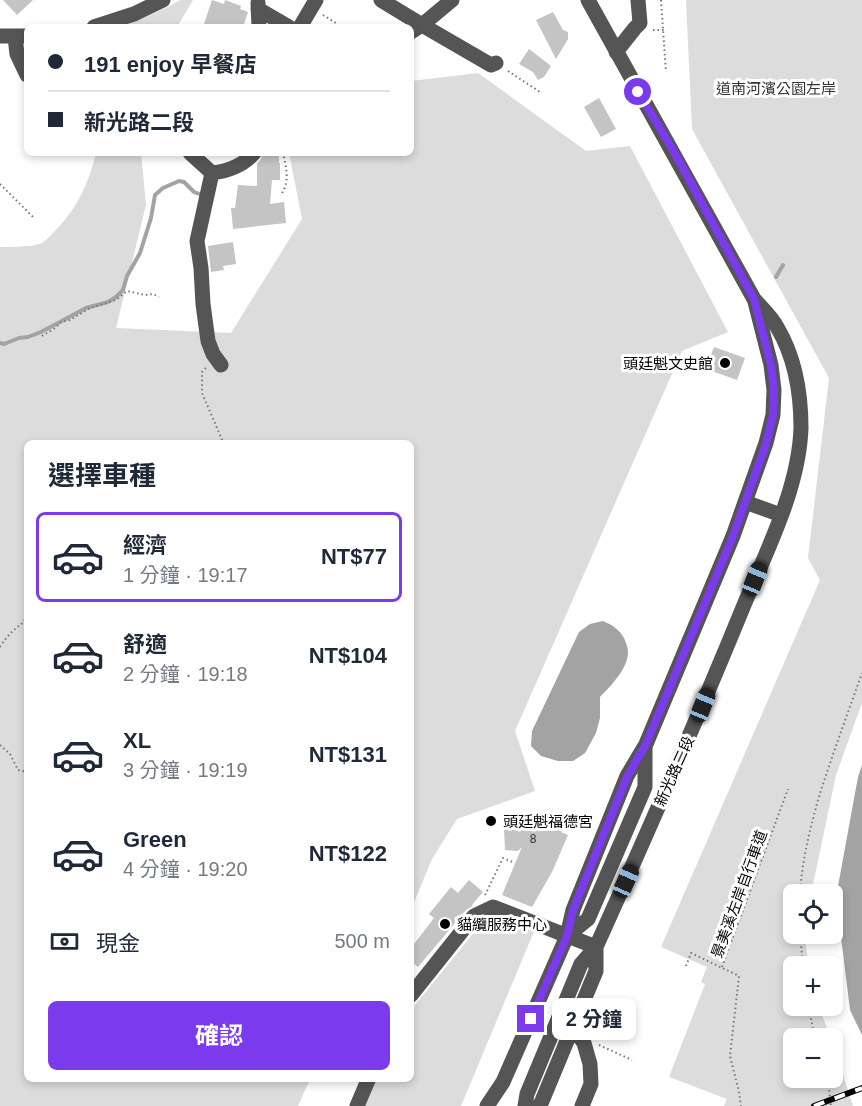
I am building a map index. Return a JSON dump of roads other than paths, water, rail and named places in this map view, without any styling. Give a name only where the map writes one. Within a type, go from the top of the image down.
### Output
[{"type":"street","points":[[107,24],[163,0]]},
{"type":"street","points":[[302,24],[316,0]]},
{"type":"street","points":[[381,0],[412,24]]},
{"type":"street","points":[[452,0],[417,28],[490,65],[496,63]]},
{"type":"street","name":"新光路二段","points":[[539,1106],[597,970],[596,947],[703,705],[781,515],[796,472],[801,428],[797,381],[789,352],[777,326],[754,299],[588,0]]},
{"type":"street","points":[[616,52],[640,23],[638,0]]},
{"type":"street","points":[[258,5],[259,24]]},
{"type":"street","points":[[258,5],[285,24]]},
{"type":"street","points":[[14,36],[16,54],[24,69]]},
{"type":"street","points":[[193,156],[212,173]]},
{"type":"street","points":[[212,173],[226,171],[251,156]]},
{"type":"street","points":[[212,173],[197,241],[208,341],[217,360]]},
{"type":"street","name":"新光路二段","points":[[487,1106],[503,1082],[567,936],[573,910],[585,879],[627,777],[646,744],[733,536],[766,444],[773,415],[774,390],[771,365],[754,299]]},
{"type":"street","points":[[745,502],[781,515]]},
{"type":"street","points":[[414,991],[474,916],[493,907],[596,947],[581,964],[527,1094],[525,1106]]},
{"type":"street","points":[[573,1027],[584,1044],[590,1064],[591,1084],[582,1106]]},
{"type":"street","points":[[357,1106],[367,1082]]},
{"type":"street","points":[[503,1082],[503,1106]]},
{"type":"waterway","points":[[0,343],[4,344],[41,332],[86,308],[108,302],[116,297],[123,290],[127,276],[140,253],[151,218],[155,195],[163,188],[179,181],[202,195]]},
{"type":"waterway","points":[[776,277],[783,265]]},
{"type":"railway","points":[[814,1106],[862,1088]]},
{"type":"place","name":"頭廷魁文史館","points":[[725,363]]},
{"type":"place","name":"頭廷魁福德宮","points":[[491,821]]},
{"type":"place","name":"貓纜服務中心","points":[[445,924]]},
{"type":"park label","name":"道南河濱公園左岸","points":[[776,88]]}]
